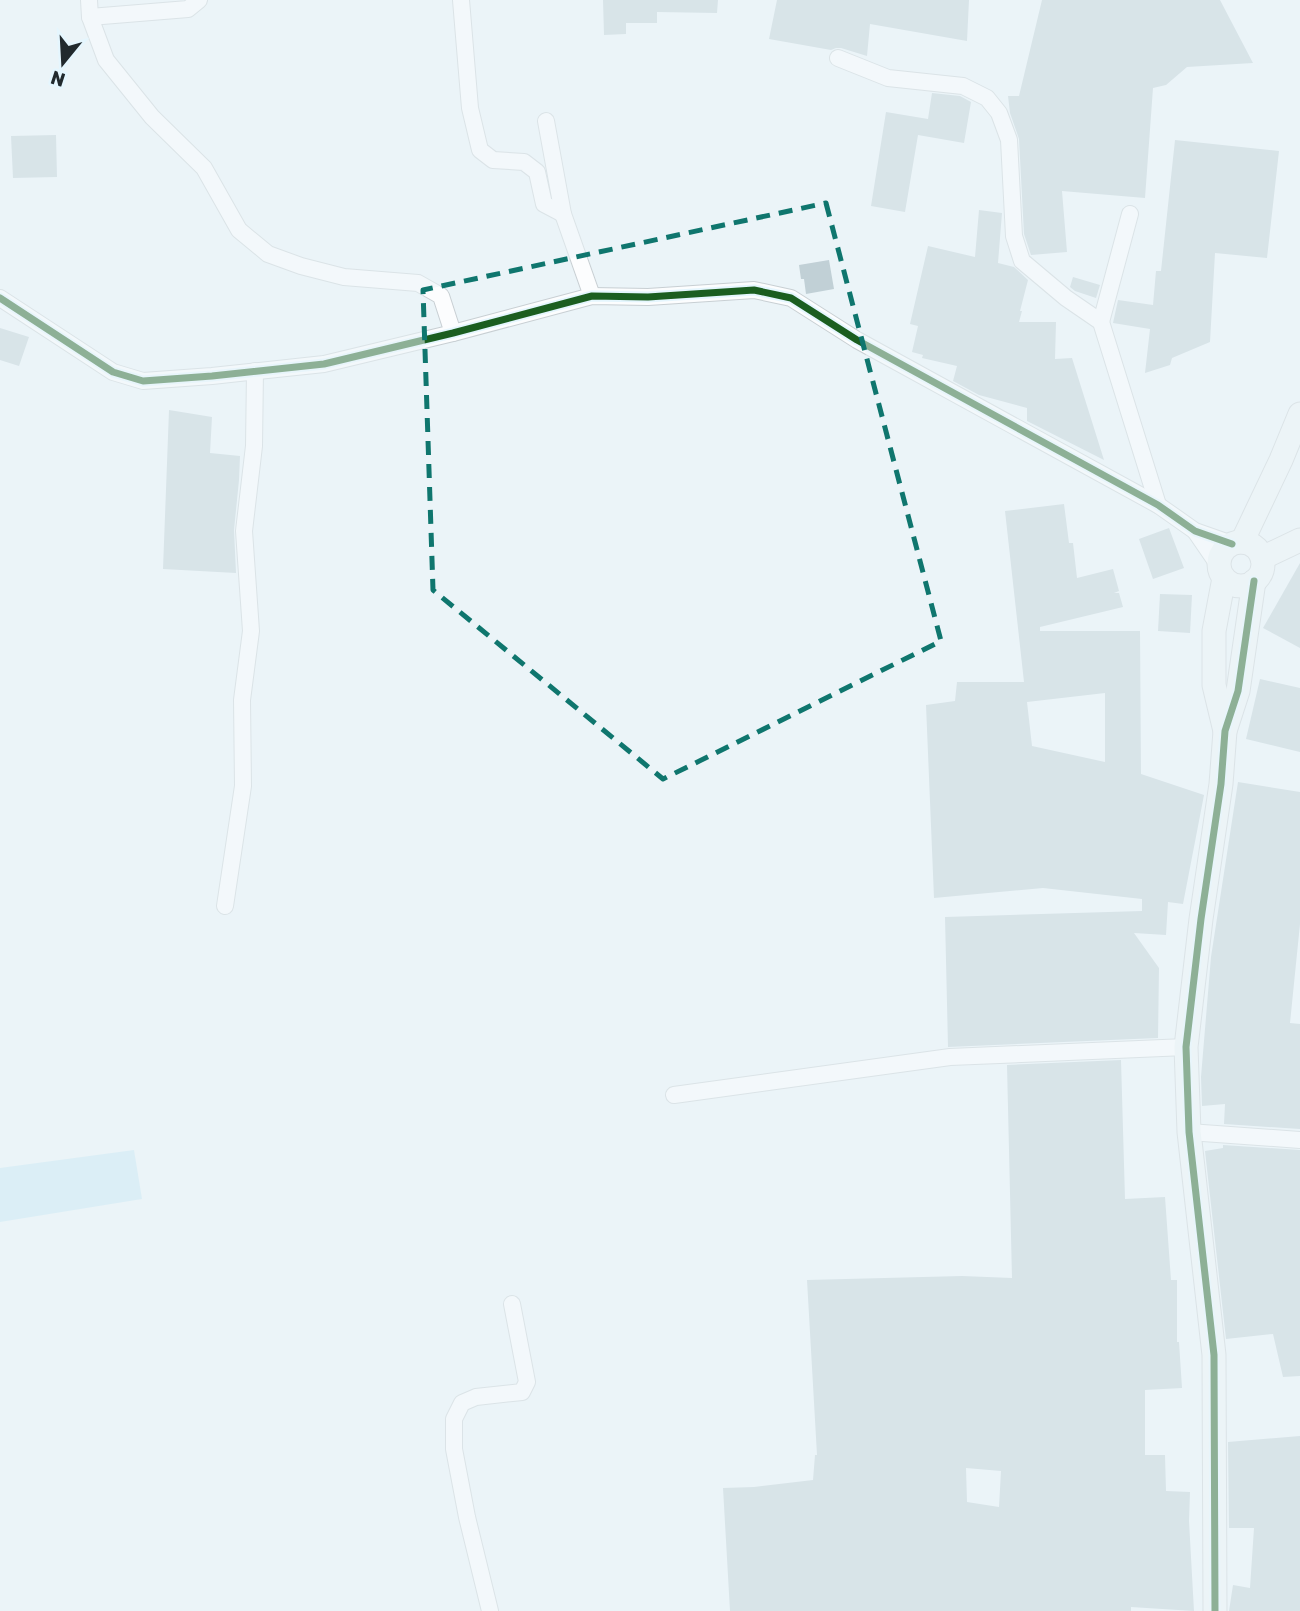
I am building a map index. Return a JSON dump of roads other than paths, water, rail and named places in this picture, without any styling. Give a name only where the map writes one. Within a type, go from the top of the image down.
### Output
[{"type":"street","points":[[89,0],[90,17],[106,60],[152,117],[204,168],[239,230],[268,254],[301,266],[344,277],[418,283],[441,296],[453,333]]},
{"type":"street","points":[[90,17],[188,9],[199,0]]},
{"type":"street","points":[[461,0],[470,108],[480,150],[493,160],[524,162],[537,172],[544,204],[563,214]]},
{"type":"street","points":[[838,58],[888,78],[963,86],[987,98],[999,113],[1009,139],[1014,236],[1022,261],[1066,298],[1101,322]]},
{"type":"street","points":[[546,121],[563,214],[592,296]]},
{"type":"street","points":[[1130,214],[1101,322],[1158,505]]},
{"type":"street","points":[[0,298],[113,372],[143,381],[324,364],[592,296],[648,297],[754,290],[791,298],[869,346],[1158,505],[1195,531],[1254,547],[1262,558],[1262,571],[1255,581],[1249,585],[1235,586],[1221,572],[1195,531]]},
{"type":"street","points":[[225,906],[243,786],[242,700],[251,631],[244,531],[254,446],[255,372]]},
{"type":"street","points":[[1225,731],[1214,685],[1214,631],[1221,553],[1237,543],[1281,460],[1300,414]]},
{"type":"street","points":[[1262,558],[1300,540]]},
{"type":"street","points":[[1214,1611],[1214,1355],[1189,1132],[1186,1047],[1221,784],[1225,731],[1238,691],[1255,581]]},
{"type":"street","points":[[674,1095],[950,1057],[1186,1047]]},
{"type":"street","points":[[1189,1132],[1300,1140]]},
{"type":"street","points":[[490,1611],[454,1450],[454,1419],[461,1403],[476,1397],[522,1392],[527,1382],[512,1304]]}]
